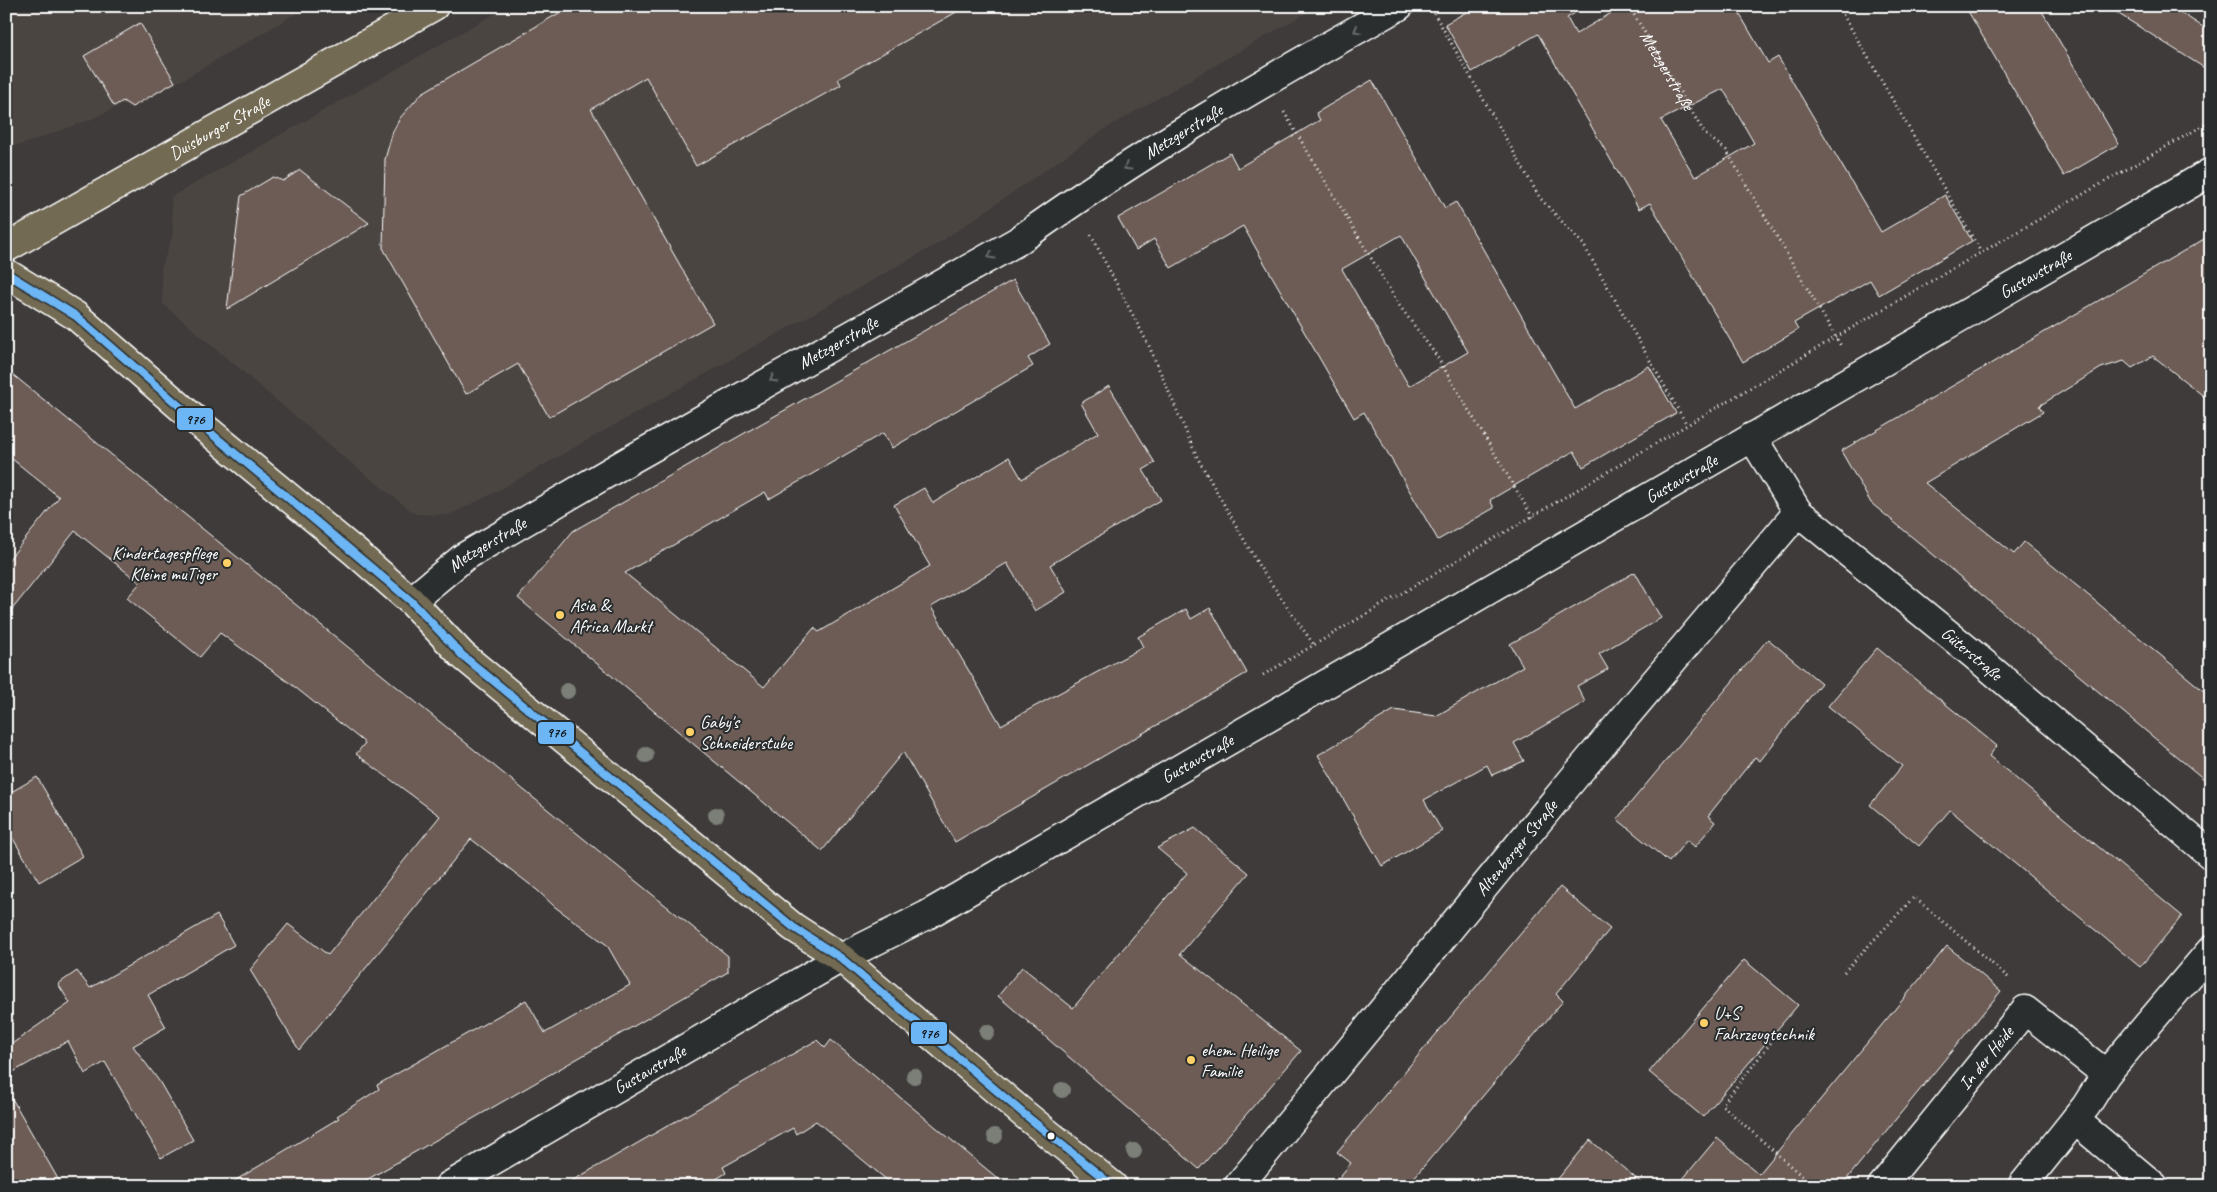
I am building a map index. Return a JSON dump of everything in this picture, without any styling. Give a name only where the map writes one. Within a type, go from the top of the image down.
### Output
[{"type":"main road","name":"Duisburger Straße","points":[[6,248],[434,6]]},
{"type":"main road","points":[[6,273],[76,316],[200,424],[355,552],[411,601],[462,655],[793,927],[841,958],[1024,1114],[1113,1186]]},
{"type":"street","name":"Metzgerstraße","points":[[411,601],[464,557],[638,456],[1018,241],[1072,202],[1266,82],[1399,6]]},
{"type":"street","name":"Gustavstraße","points":[[449,1186],[841,958],[927,915],[1339,678],[1860,375],[2032,278],[2211,172]]},
{"type":"street","name":"Güterstraße","points":[[1752,438],[1798,512],[1974,655],[2211,855]]},
{"type":"street","name":"Altenberger Straße","points":[[1238,1186],[1583,767],[1798,512]]},
{"type":"street","points":[[2022,1186],[2075,1120],[2106,1074],[2211,950]]},
{"type":"street","name":"In der Heide","points":[[1882,1186],[2026,1010],[2106,1074]]},
{"type":"street","points":[[2075,1120],[2154,1186]]},
{"type":"path","points":[[1431,6],[1540,198],[1583,244],[1687,425]]},
{"type":"path","name":"Metzgerstraße","points":[[1629,6],[1705,134],[1726,150],[1835,337]]},
{"type":"path","points":[[1838,6],[1981,252]]},
{"type":"path","points":[[1266,82],[1399,305],[1436,356],[1555,552]]},
{"type":"path","points":[[1264,675],[1835,337],[2211,121]]},
{"type":"path","points":[[1072,202],[1105,259],[1149,346],[1197,457],[1259,566],[1339,678]]},
{"type":"path","points":[[1835,337],[1860,375]]},
{"type":"path","points":[[1844,972],[1914,897],[2026,992],[2026,1010]]},
{"type":"path","points":[[1780,1031],[1722,1105],[1813,1186]]},
{"type":"shaded area","points":[[6,6],[309,6],[136,107],[131,108],[123,104],[92,119],[23,144],[6,147]]},
{"type":"shaded area","points":[[508,6],[1318,6],[1105,129],[939,243],[488,496],[449,515],[415,514],[335,450],[163,304],[161,269],[173,234],[171,197]]},
{"type":"building","points":[[571,6],[967,6],[838,79],[841,85],[696,166],[646,77],[591,109],[713,323],[549,417],[518,364],[466,394],[383,248],[385,159],[393,131],[400,118],[422,93]]},
{"type":"building","points":[[1477,6],[1586,6],[1567,18],[1576,34],[1623,6],[1735,6],[1768,63],[1778,57],[1881,232],[1945,195],[1972,241],[1879,295],[1870,280],[1794,323],[1798,330],[1743,362],[1650,203],[1639,209],[1538,34],[1472,72],[1445,24]],"holes":[[[1723,89],[1754,143],[1695,177],[1661,120]]]},
{"type":"building","points":[[1965,6],[2039,6],[2119,144],[2064,176]]},
{"type":"building","points":[[2106,6],[2170,6],[2211,32],[2211,72]]},
{"type":"building","points":[[140,23],[175,82],[132,107],[123,101],[114,106],[84,56]]},
{"type":"building","points":[[1372,80],[1445,208],[1456,202],[1575,409],[1649,366],[1676,413],[1583,467],[1574,451],[1490,500],[1494,508],[1438,540],[1364,412],[1354,418],[1243,226],[1171,268],[1154,239],[1136,250],[1118,218],[1230,153],[1238,168],[1320,120],[1316,113]],"holes":[[[1401,235],[1468,352],[1409,386],[1342,269]]]},
{"type":"building","points":[[300,170],[369,223],[227,309],[241,196],[273,177],[283,181]]},
{"type":"building","points":[[2211,235],[2211,402],[2153,356],[2132,368],[2124,361],[2101,368],[2039,406],[2043,412],[1925,483],[2014,554],[2024,542],[2211,697],[2211,785],[1871,503],[1841,451]]},
{"type":"building","points":[[1013,280],[1050,344],[1028,358],[1033,366],[892,448],[883,433],[769,499],[765,492],[625,573],[764,687],[814,628],[819,632],[930,566],[894,505],[924,488],[933,503],[1009,457],[1022,479],[1098,433],[1081,403],[1109,386],[1155,463],[1143,470],[1161,500],[1050,565],[1066,592],[1035,611],[1007,563],[931,607],[1001,725],[1143,647],[1138,637],[1186,609],[1191,619],[1210,608],[1247,673],[955,842],[903,752],[822,851],[518,598],[573,531]]},
{"type":"building","points":[[6,369],[728,956],[728,972],[356,1186],[226,1186],[339,1118],[337,1116],[379,1089],[377,1085],[526,1000],[545,1033],[630,985],[607,945],[555,907],[537,890],[471,839],[299,1050],[250,970],[288,924],[328,955],[440,816],[356,754],[365,743],[291,684],[220,633],[200,657],[127,598],[140,583],[75,531],[6,617],[6,563],[59,497],[6,454]]},
{"type":"building","points":[[1635,572],[1661,618],[1599,654],[1608,669],[1577,686],[1585,702],[1514,743],[1524,761],[1492,775],[1487,765],[1424,800],[1442,831],[1382,866],[1318,755],[1394,710],[1436,716],[1523,666],[1510,644]]},
{"type":"building","points":[[1768,639],[1821,683],[1760,761],[1755,757],[1708,816],[1715,822],[1695,847],[1687,840],[1669,862],[1617,819]]},
{"type":"building","points":[[1877,648],[1997,746],[1989,756],[2182,916],[2140,967],[1950,810],[1919,846],[1870,805],[1902,766],[1828,706]]},
{"type":"building","points":[[37,777],[83,856],[39,882],[6,827],[6,795]]},
{"type":"building","points":[[1195,828],[1249,873],[1180,954],[1301,1051],[1199,1169],[998,996],[1022,967],[1073,1008],[1187,873],[1157,848]]},
{"type":"building","points":[[1560,887],[1610,929],[1556,994],[1563,1001],[1407,1186],[1332,1186],[1351,1163],[1337,1152]]},
{"type":"building","points":[[217,915],[234,945],[148,995],[166,1027],[133,1046],[159,1081],[193,1140],[161,1158],[105,1062],[85,1074],[68,1041],[6,1076],[6,1048],[70,1003],[58,984],[77,971],[90,988]]},
{"type":"building","points":[[1947,946],[2001,991],[1841,1186],[1677,1186],[1717,1138],[1759,1174]]},
{"type":"building","points":[[1744,960],[1798,1005],[1703,1117],[1649,1072]]},
{"type":"building","points":[[817,1040],[825,1048],[831,1040],[1007,1186],[894,1186],[816,1121],[796,1134],[793,1128],[723,1167],[726,1173],[705,1186],[563,1186]]},
{"type":"building","points":[[6,1088],[62,1186],[6,1186]]},
{"type":"building","points":[[1590,1140],[1645,1186],[1552,1186]]},
{"type":"transit line","name":"976","points":[[6,273],[76,316],[200,424],[411,601],[462,655],[793,927],[841,958],[1024,1114],[1113,1186]]},
{"type":"place","name":"Kindertagespflege Kleine muTiger","points":[[227,563]]},
{"type":"place","name":"Asia & Africa Markt","points":[[560,615]]},
{"type":"place","name":"Gaby's Schneiderstube","points":[[690,732]]},
{"type":"place","name":"U+S Fahrzeugtechnik","points":[[1704,1023]]},
{"type":"place","name":"ehem. Heilige Familie","points":[[1191,1060]]}]
